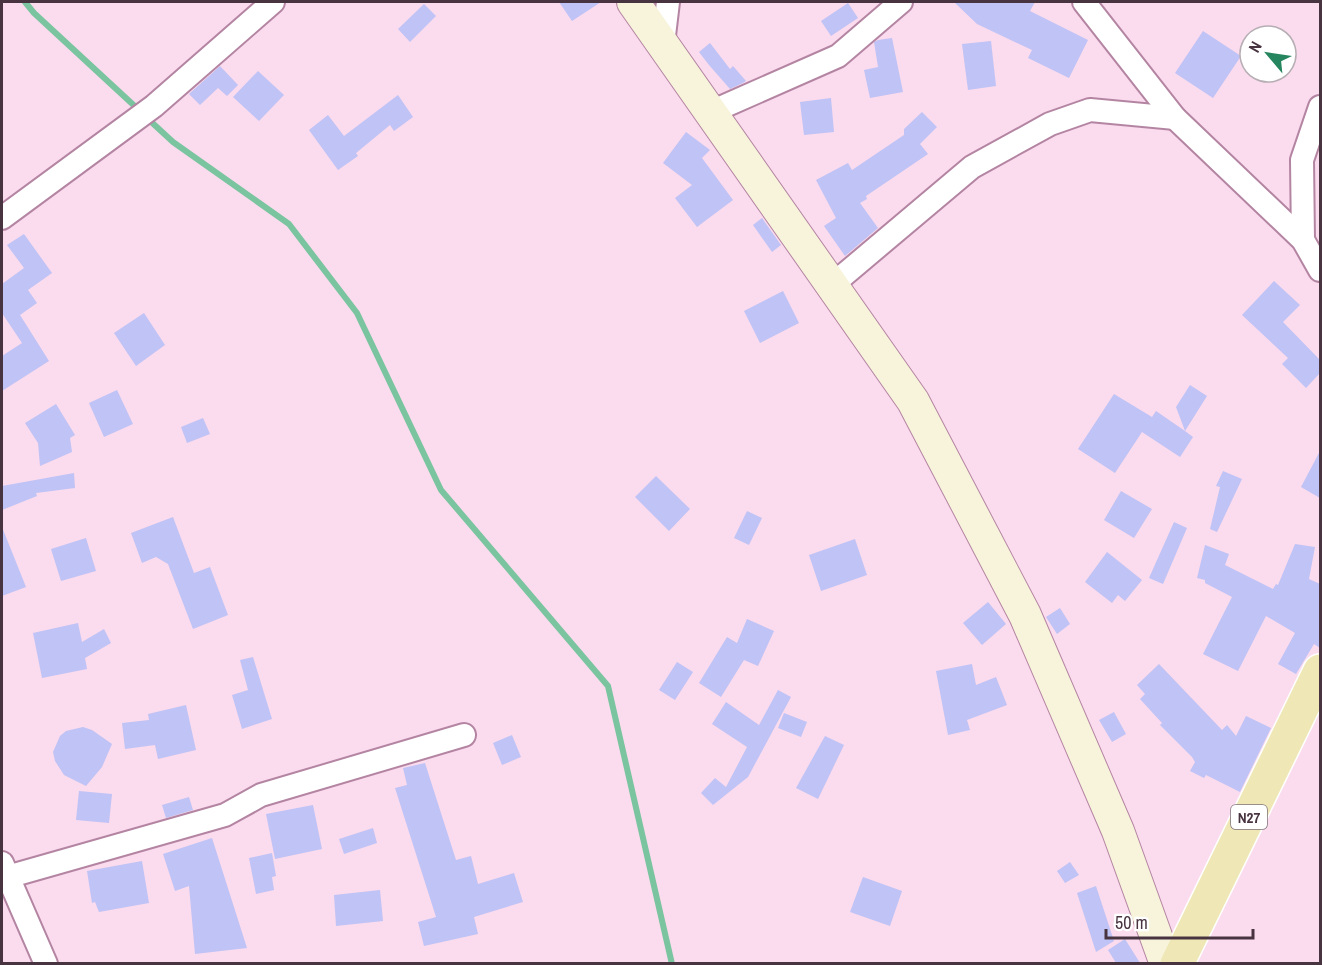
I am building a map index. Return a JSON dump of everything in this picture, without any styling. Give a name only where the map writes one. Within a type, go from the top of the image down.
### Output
[{"type":"main road","name":"N27","points":[[1177,963],[1320,671]]},
{"type":"street","points":[[2,218],[154,106],[273,2]]},
{"type":"street","points":[[633,2],[913,401],[1025,615],[1118,831],[1166,963]]},
{"type":"street","points":[[663,44],[668,2]]},
{"type":"street","points":[[711,112],[838,56],[901,2]]},
{"type":"street","points":[[1084,2],[1175,118],[1303,240],[1320,270]]},
{"type":"street","points":[[1303,240],[1302,160],[1320,107]]},
{"type":"street","points":[[832,285],[972,167],[1050,124],[1090,110],[1175,118]]},
{"type":"street","points":[[46,963],[4,870],[225,815],[261,795],[464,735]]},
{"type":"building","points":[[559,2],[601,2],[572,21]]},
{"type":"building","points":[[954,2],[1035,2],[1030,11],[1088,40],[1069,78],[1028,58],[1032,50],[977,24]]},
{"type":"building","points":[[848,3],[858,18],[831,36],[821,21]]},
{"type":"building","points":[[424,4],[436,16],[410,42],[398,29]]},
{"type":"building","points":[[1203,31],[1238,54],[1238,60],[1213,98],[1175,73]]},
{"type":"building","points":[[892,38],[903,92],[870,98],[864,70],[878,67],[874,42]]},
{"type":"building","points":[[991,41],[996,86],[968,90],[962,44]]},
{"type":"building","points":[[710,43],[730,69],[733,66],[746,81],[730,89],[699,52]]},
{"type":"building","points":[[220,66],[238,85],[227,96],[218,88],[200,105],[189,94]]},
{"type":"building","points":[[258,71],[284,95],[259,121],[233,97]]},
{"type":"building","points":[[398,95],[413,117],[394,131],[390,125],[356,153],[358,156],[338,170],[309,130],[328,115],[344,136]]},
{"type":"building","points":[[831,98],[834,132],[804,135],[800,102]]},
{"type":"building","points":[[922,112],[937,127],[920,144],[928,154],[866,196],[867,199],[860,203],[878,228],[845,256],[824,226],[836,218],[816,180],[848,163],[852,170],[904,135],[904,129]]},
{"type":"building","points":[[686,132],[710,150],[702,158],[733,200],[697,227],[675,198],[692,185],[663,163]]},
{"type":"building","points":[[762,218],[781,245],[772,252],[753,225]]},
{"type":"building","points":[[24,234],[52,273],[28,290],[37,303],[20,315],[49,361],[2,391],[2,356],[22,343],[2,313],[2,284],[24,268],[7,245]]},
{"type":"building","points":[[1274,281],[1300,305],[1283,322],[1320,360],[1320,373],[1306,388],[1282,364],[1288,358],[1242,315]]},
{"type":"building","points":[[783,291],[799,323],[760,343],[744,311]]},
{"type":"building","points":[[144,313],[165,345],[136,366],[114,333]]},
{"type":"building","points":[[1190,385],[1207,396],[1185,431],[1176,407]]},
{"type":"building","points":[[117,390],[133,424],[104,437],[89,403]]},
{"type":"building","points":[[1114,394],[1152,417],[1156,411],[1193,437],[1180,457],[1142,432],[1115,473],[1078,449]]},
{"type":"building","points":[[56,404],[75,435],[70,438],[72,452],[40,466],[38,443],[25,423]]},
{"type":"building","points":[[203,418],[210,434],[187,443],[181,427]]},
{"type":"building","points":[[1320,451],[1320,498],[1301,487]]},
{"type":"building","points":[[1223,471],[1242,479],[1217,532],[1210,529],[1220,487],[1216,486]]},
{"type":"building","points":[[74,473],[75,488],[36,493],[37,496],[2,510],[2,486]]},
{"type":"building","points":[[656,476],[690,509],[669,531],[635,497]]},
{"type":"building","points":[[1121,491],[1152,509],[1134,538],[1104,520]]},
{"type":"building","points":[[747,511],[762,518],[749,545],[734,538]]},
{"type":"building","points":[[173,517],[194,573],[210,567],[228,615],[193,629],[168,564],[156,557],[142,563],[131,533]]},
{"type":"building","points":[[1174,522],[1187,528],[1163,584],[1149,578]]},
{"type":"building","points":[[2,527],[26,587],[2,596]]},
{"type":"building","points":[[86,538],[96,571],[61,581],[51,549]]},
{"type":"building","points":[[855,539],[867,575],[821,591],[809,555]]},
{"type":"building","points":[[1295,544],[1315,547],[1309,579],[1320,584],[1320,648],[1314,644],[1296,674],[1278,664],[1295,633],[1266,616],[1238,671],[1203,654],[1232,597],[1205,583],[1205,580],[1197,578],[1205,545],[1229,554],[1225,565],[1273,589],[1276,584],[1278,585]]},
{"type":"building","points":[[1107,552],[1142,580],[1125,601],[1118,595],[1112,603],[1085,582]]},
{"type":"building","points":[[988,602],[1006,624],[982,645],[963,623]]},
{"type":"building","points":[[1060,608],[1070,624],[1057,634],[1046,617]]},
{"type":"building","points":[[747,619],[774,631],[758,666],[744,660],[721,697],[699,683],[727,637],[737,643]]},
{"type":"building","points":[[78,623],[82,642],[104,629],[111,643],[85,658],[87,669],[42,678],[33,633]]},
{"type":"building","points":[[253,657],[272,719],[242,729],[232,695],[248,690],[240,660]]},
{"type":"building","points":[[677,662],[693,672],[675,700],[659,690]]},
{"type":"building","points":[[972,664],[976,685],[996,677],[1007,705],[967,720],[970,730],[948,735],[936,671]]},
{"type":"building","points":[[1159,664],[1222,730],[1227,725],[1236,736],[1246,716],[1271,728],[1240,792],[1206,775],[1204,778],[1190,771],[1195,762],[1192,757],[1160,725],[1162,723],[1140,699],[1145,694],[1137,685]]},
{"type":"building","points":[[778,690],[791,697],[748,777],[713,805],[701,793],[715,778],[726,787],[747,747],[712,724],[726,702],[759,725]]},
{"type":"building","points":[[186,705],[196,750],[158,759],[155,745],[125,749],[122,723],[149,720],[148,714]]},
{"type":"building","points":[[1114,712],[1126,734],[1112,742],[1099,720]]},
{"type":"building","points":[[784,713],[807,722],[801,737],[778,728]]},
{"type":"building","points":[[83,727],[92,730],[112,744],[102,767],[86,786],[64,775],[55,761],[53,752],[60,736],[66,731]]},
{"type":"building","points":[[512,735],[521,757],[502,765],[493,743]]},
{"type":"building","points":[[825,736],[844,745],[818,799],[796,788]]},
{"type":"building","points":[[425,763],[456,860],[471,856],[478,884],[514,873],[523,902],[474,917],[478,934],[424,946],[418,922],[436,917],[395,788],[407,785],[403,768]]},
{"type":"building","points":[[79,791],[112,794],[109,823],[76,820]]},
{"type":"building","points":[[189,797],[193,810],[166,818],[162,805]]},
{"type":"building","points":[[313,805],[322,849],[275,859],[266,814]]},
{"type":"building","points":[[373,828],[377,843],[344,854],[339,839]]},
{"type":"building","points":[[212,838],[247,948],[195,954],[189,886],[175,891],[163,854]]},
{"type":"building","points":[[272,853],[276,876],[272,877],[274,890],[256,894],[249,858]]},
{"type":"building","points":[[142,861],[149,903],[99,912],[95,902],[92,903],[87,871]]},
{"type":"building","points":[[1070,862],[1079,875],[1065,883],[1057,871]]},
{"type":"building","points":[[863,877],[902,891],[890,926],[850,912]]},
{"type":"building","points":[[1096,886],[1114,941],[1096,952],[1077,893]]},
{"type":"building","points":[[380,890],[383,921],[336,926],[334,895]]},
{"type":"building","points":[[1125,939],[1140,963],[1116,963],[1108,950]]},
{"type":"waterway","points":[[25,2],[140,111]]},
{"type":"waterway","points":[[147,118],[173,142],[289,224],[357,313],[441,490],[608,686],[672,964]]}]
